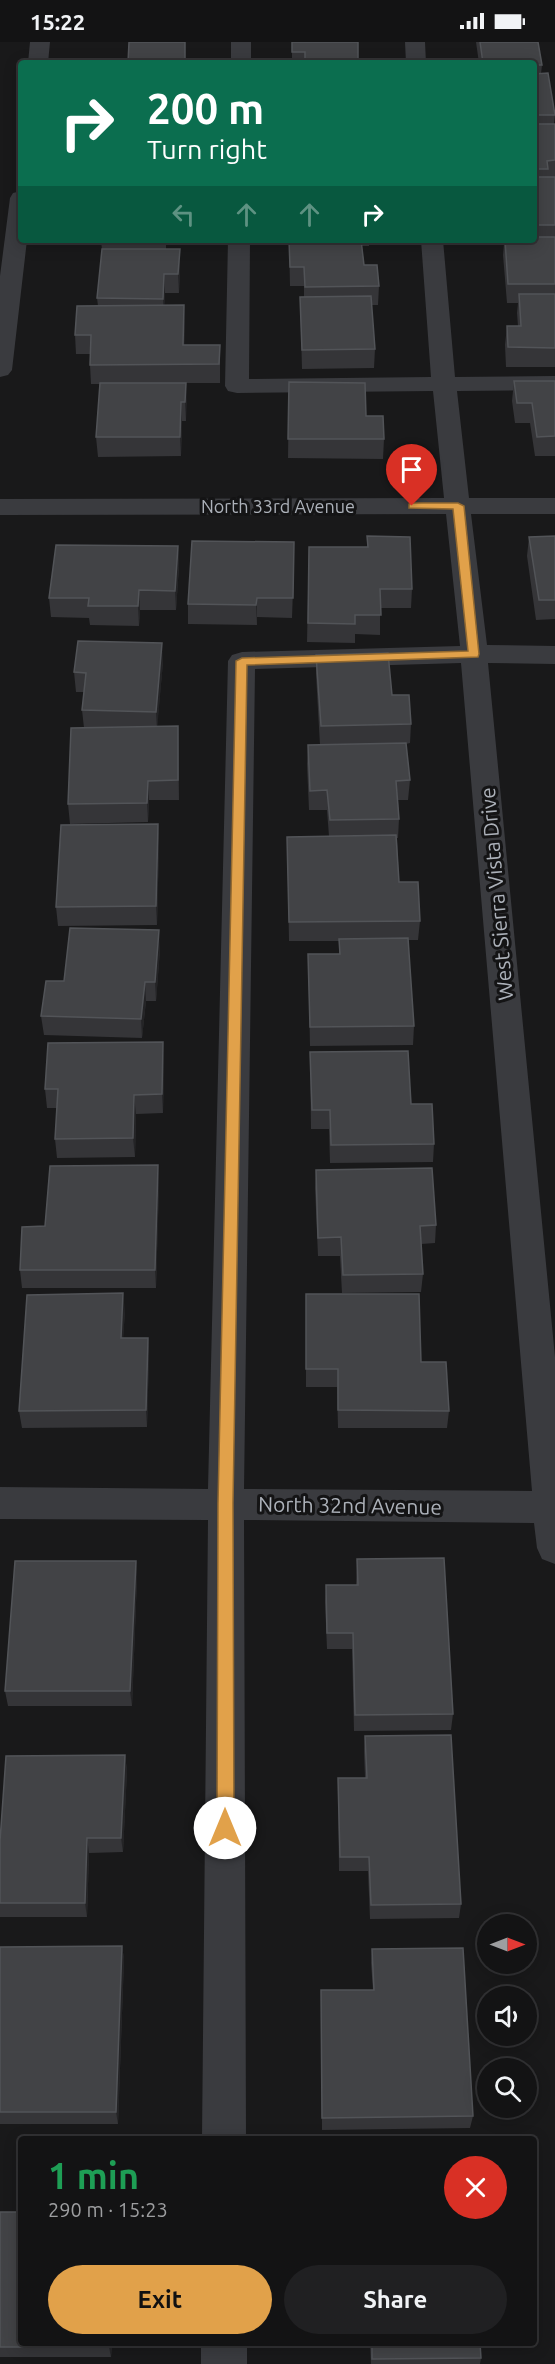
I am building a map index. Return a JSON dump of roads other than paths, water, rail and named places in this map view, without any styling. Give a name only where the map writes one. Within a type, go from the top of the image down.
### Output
[{"type":"street","points":[[38,60],[40,42]]},
{"type":"street","points":[[241,42],[241,60]]},
{"type":"street","points":[[414,42],[416,60]]},
{"type":"street","points":[[0,369],[18,222]]},
{"type":"street","points":[[238,243],[237,386],[555,383]]},
{"type":"street","name":"West Sierra Vista Drive","points":[[432,243],[444,384],[474,654],[555,1548]]},
{"type":"street","name":"North 33rd Avenue","points":[[0,507],[555,506]]},
{"type":"street","points":[[224,2136],[226,1503],[242,661],[474,654],[555,655]]},
{"type":"street","name":"North 32nd Avenue","points":[[0,1503],[553,1507]]},
{"type":"street","points":[[224,2346],[224,2364]]}]
